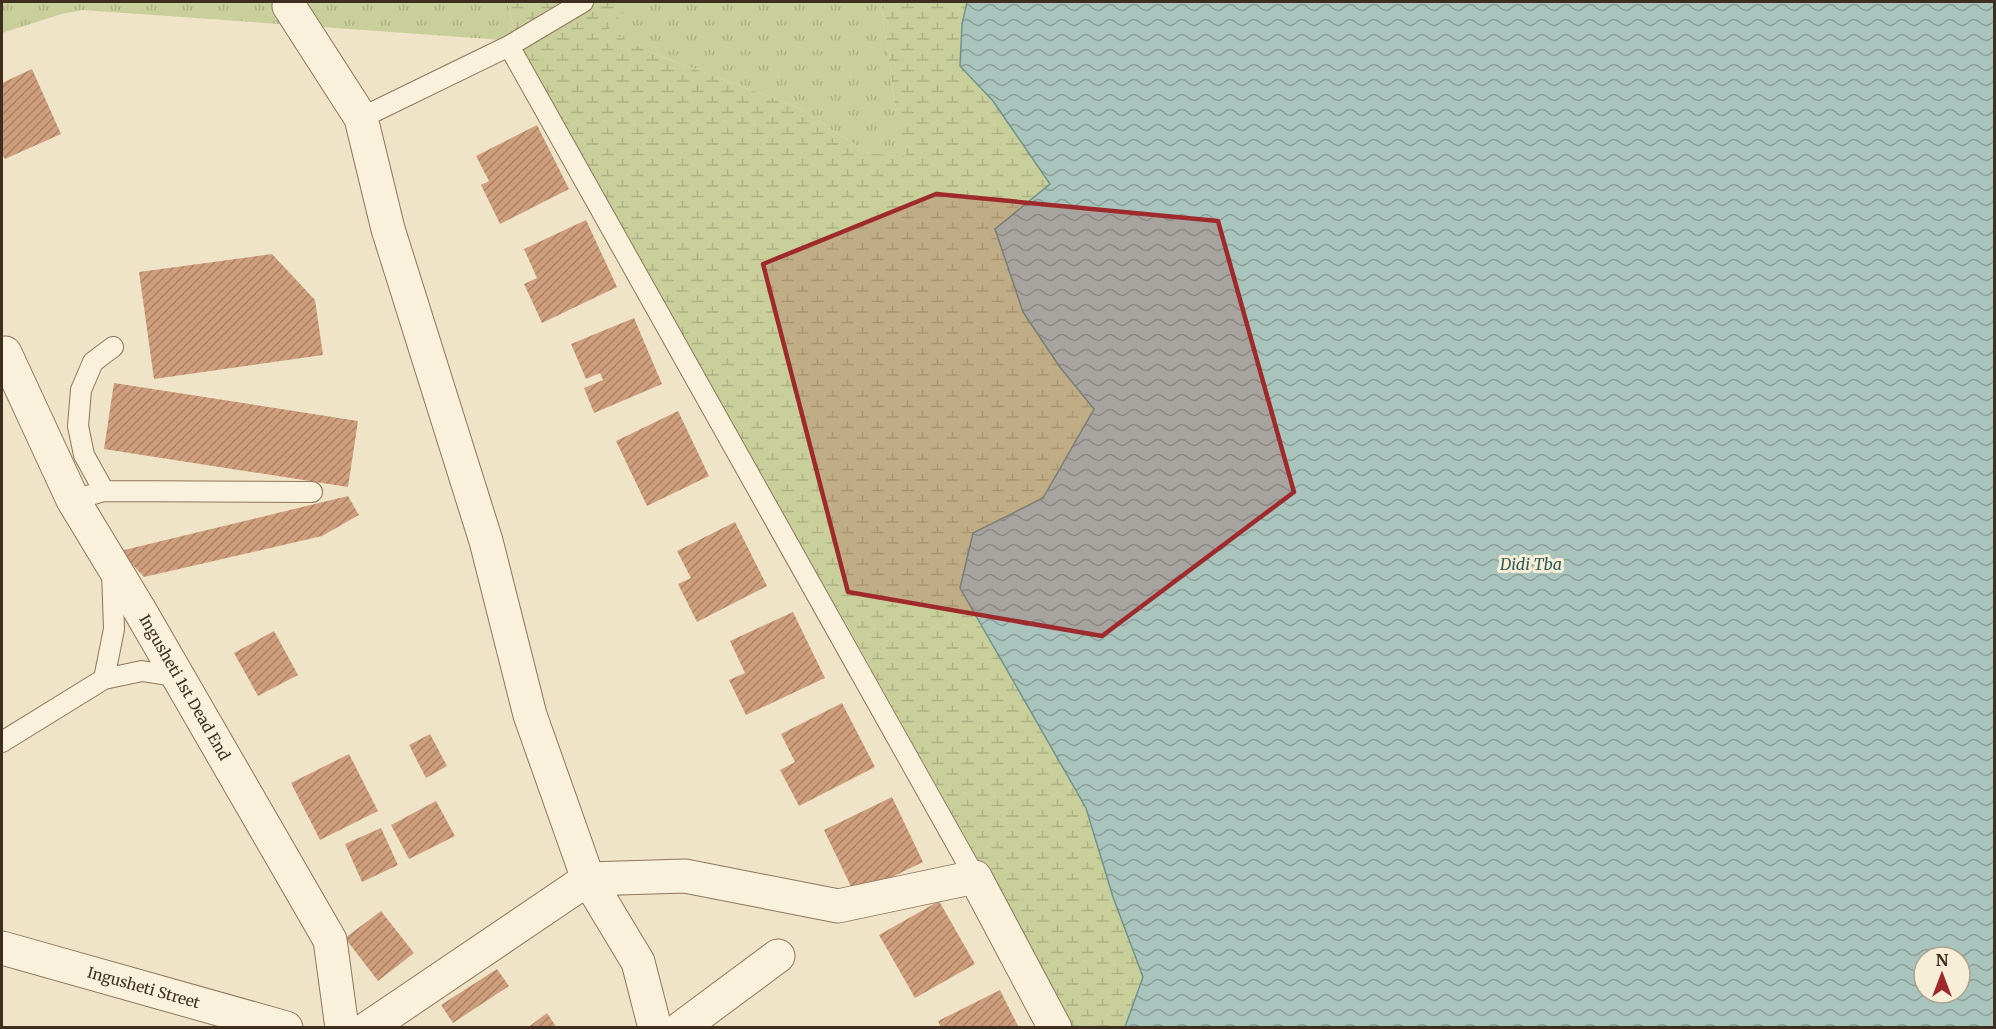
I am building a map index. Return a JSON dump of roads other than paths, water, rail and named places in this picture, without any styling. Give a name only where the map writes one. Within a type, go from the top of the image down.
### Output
[{"type":"street","points":[[289,6],[361,118],[388,229],[486,541],[530,715],[588,879],[638,962],[656,1028]]},
{"type":"street","name":"Ingusheti 1st Dead End","points":[[5,353],[73,500],[179,677],[330,940],[342,1028]]},
{"type":"street","points":[[368,1028],[588,879],[685,876],[838,906],[975,877],[1055,1028]]},
{"type":"street","name":"Ingusheti Street","points":[[2,948],[286,1028]]},
{"type":"street","points":[[681,1028],[778,956]]},
{"type":"lane","points":[[361,118],[509,46],[583,2]]},
{"type":"lane","points":[[509,46],[975,877]]},
{"type":"lane","points":[[104,491],[84,455],[78,426],[81,390],[93,362],[113,347]]},
{"type":"lane","points":[[73,500],[104,491],[312,492]]},
{"type":"lane","points":[[104,678],[114,629],[112,564]]},
{"type":"lane","points":[[2,742],[104,678],[142,671],[179,677]]},
{"type":"water","name":"Didi Tba","points":[[967,2],[1994,2],[1994,1027],[1125,1027],[1143,977],[1113,897],[1086,808],[960,588],[973,533],[1043,498],[1094,409],[1059,366],[1023,312],[995,229],[1050,184],[993,101],[960,66],[962,24]]}]
